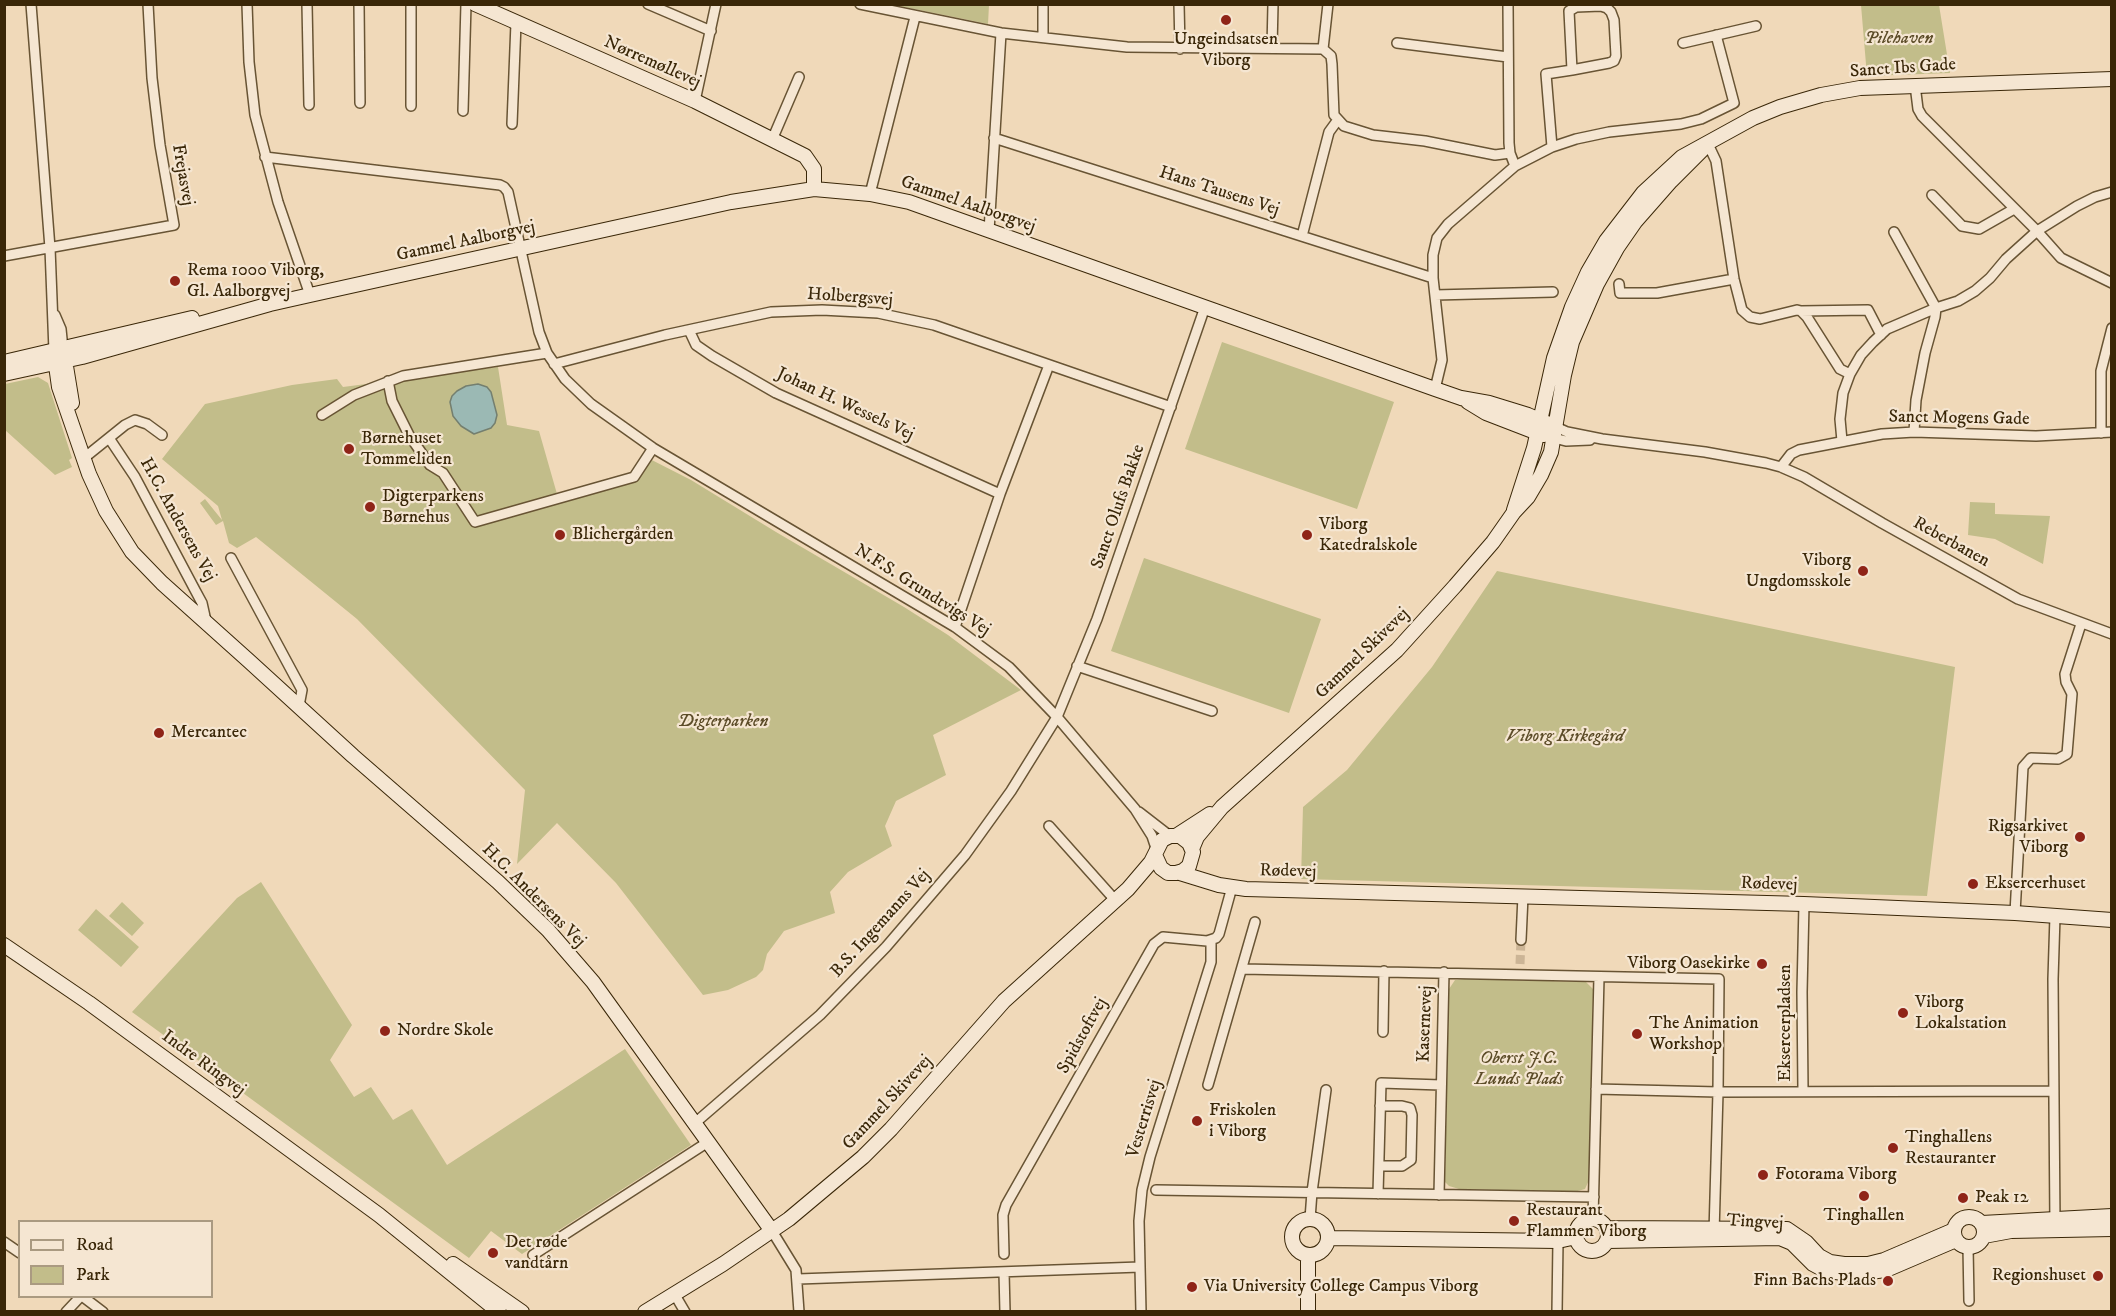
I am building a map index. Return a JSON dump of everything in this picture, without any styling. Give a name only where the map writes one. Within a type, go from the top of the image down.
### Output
[{"type":"street","points":[[31,4],[53,310],[59,356]]},
{"type":"street","name":"Frejasvej","points":[[50,248],[174,225],[160,145],[152,78],[148,4]]},
{"type":"street","points":[[248,4],[249,62],[255,115],[278,202],[310,295]]},
{"type":"street","points":[[307,4],[309,105]]},
{"type":"street","points":[[359,4],[360,103]]},
{"type":"street","points":[[411,4],[411,106]]},
{"type":"street","points":[[463,111],[466,4]]},
{"type":"street","name":"Nørremøllevej","points":[[476,4],[695,101],[805,156],[814,169],[814,189]]},
{"type":"street","points":[[648,4],[711,31]]},
{"type":"street","points":[[695,101],[716,4]]},
{"type":"street","points":[[860,4],[1001,33],[1127,47],[1323,50],[1331,56],[1332,109],[1337,121],[1351,130],[1495,154],[1510,153]]},
{"type":"street","points":[[1043,4],[1043,37]]},
{"type":"street","points":[[1179,4],[1180,49]]},
{"type":"street","points":[[1272,48],[1274,4]]},
{"type":"street","points":[[1323,50],[1328,4]]},
{"type":"street","points":[[1508,4],[1510,153],[1515,166]]},
{"type":"street","points":[[1552,147],[1546,74],[1572,70],[1614,61],[1616,56],[1614,20],[1607,8],[1601,6],[1576,7],[1569,11],[1572,70]]},
{"type":"street","points":[[870,194],[915,17]]},
{"type":"street","points":[[512,124],[516,23]]},
{"type":"street","points":[[1683,43],[1756,26]]},
{"type":"street","points":[[989,231],[1001,33]]},
{"type":"street","points":[[1435,389],[1442,360],[1433,278],[1433,255],[1437,238],[1448,224],[1515,166],[1552,147],[1609,132],[1681,124],[1701,119],[1734,104],[1716,35]]},
{"type":"street","points":[[1397,43],[1508,57]]},
{"type":"street","points":[[772,140],[799,77]]},
{"type":"street","name":"Sanct Ibs Gade","points":[[1538,426],[1562,332],[1588,272],[1606,241],[1643,193],[1682,157],[1771,110],[1821,94],[1860,87],[2112,79]]},
{"type":"street","points":[[1915,85],[1918,109],[1922,116],[2061,258],[2112,283]]},
{"type":"street","points":[[1302,236],[1329,132],[1337,121]]},
{"type":"street","name":"Hans Tausens Vej","points":[[994,138],[1433,278]]},
{"type":"street","points":[[1708,144],[1716,160],[1734,279],[1742,310],[1750,317],[1760,319],[1797,310],[1868,310],[1881,335]]},
{"type":"street","name":"Sanct Ibs Gade","points":[[1555,433],[1564,375],[1572,342],[1602,275],[1635,222],[1671,180],[1708,144]]},
{"type":"street","name":"N.F.S. Grundtvigs Vej","points":[[265,158],[500,185],[508,192],[539,332],[547,353],[565,379],[591,404],[653,448],[955,627],[1009,667],[1057,717],[1135,809],[1152,836],[1156,851]]},
{"type":"street","name":"Gammel Aalborgvej","points":[[4,374],[59,356],[235,309],[270,304],[731,202],[814,189],[870,194],[909,202],[1435,389],[1461,398],[1489,403],[1555,433]]},
{"type":"street","points":[[1842,441],[1840,419],[1843,393],[1850,374],[1861,355],[1887,329],[1958,301],[1975,291],[2037,231],[2077,206],[2112,192]]},
{"type":"street","points":[[1932,195],[1962,226],[1979,229],[2014,209]]},
{"type":"street","points":[[1894,232],[1936,308],[1916,400],[1914,432]]},
{"type":"street","points":[[4,256],[50,248]]},
{"type":"street","points":[[1619,284],[1620,293],[1658,293],[1734,279]]},
{"type":"street","points":[[1435,295],[1553,292]]},
{"type":"street","name":"Sanct Olufs Bakke","points":[[1057,717],[1100,609],[1205,307]]},
{"type":"street","name":"Holbergsvej","points":[[554,364],[771,312],[822,310],[878,313],[934,325],[1171,407]]},
{"type":"street","points":[[1801,311],[1840,369],[1850,374]]},
{"type":"street","points":[[2101,433],[2101,371],[2112,328]]},
{"type":"street","name":"Johan H. Wessels Vej","points":[[689,330],[696,345],[776,393],[1000,494]]},
{"type":"street","points":[[322,415],[354,395],[403,376],[547,353]]},
{"type":"street","name":"Gammel Aalborgvej","points":[[4,362],[59,356]]},
{"type":"street","name":"H.C. Andersens Vej","points":[[59,356],[59,387],[84,458],[106,511],[132,552],[162,583],[361,763],[493,878],[548,930],[593,982],[772,1231]]},
{"type":"street","points":[[955,627],[1000,494],[1049,365]]},
{"type":"street","points":[[388,381],[392,401],[409,435],[430,465],[443,473],[475,522],[634,477],[653,448]]},
{"type":"street","name":"H.C. Andersens Vej","points":[[84,458],[125,425],[135,420],[147,424],[162,435]]},
{"type":"street","name":"Gammel Skivevej","points":[[1514,512],[1538,426]]},
{"type":"street","name":"Sanct Mogens Gade","points":[[1781,467],[1791,454],[1799,450],[1882,434],[1914,432],[2036,436],[2112,432]]},
{"type":"street","points":[[1555,433],[1566,441],[1602,439],[1705,452],[1781,467]]},
{"type":"street","name":"Gammel Skivevej","points":[[1192,854],[1197,837],[1222,807],[1353,692],[1397,650],[1485,551],[1528,497],[1542,475],[1555,433]]},
{"type":"street","name":"H.C. Andersens Vej","points":[[109,438],[135,477],[202,603],[206,622]]},
{"type":"street","name":"Reberbanen","points":[[1781,467],[1804,477],[2018,599],[2112,634]]},
{"type":"street","name":"H.C. Andersens Vej","points":[[231,558],[302,690],[299,706]]},
{"type":"street","points":[[2015,913],[2023,767],[2031,758],[2058,759],[2067,754],[2072,694],[2066,682],[2066,674],[2081,624]]},
{"type":"street","points":[[1077,666],[1212,711]]},
{"type":"street","name":"B.S. Ingemanns Vej","points":[[695,1123],[820,1015],[895,937],[966,855],[1011,791],[1057,717]]},
{"type":"street","name":"Gammel Skivevej","points":[[1173,836],[1222,807]]},
{"type":"street","name":"N.F.S. Grundtvigs Vej","points":[[1135,809],[1173,836]]},
{"type":"street","points":[[1049,826],[1115,900]]},
{"type":"street","points":[[1173,836],[1186,840],[1192,854],[1189,866],[1180,873],[1165,871],[1158,864],[1156,851],[1162,840],[1173,836]]},
{"type":"street","name":"Gammel Skivevej","points":[[1128,889],[1156,851]]},
{"type":"street","name":"Rødevej","points":[[1192,854],[1200,869],[1232,887]]},
{"type":"street","name":"Gammel Skivevej","points":[[651,1311],[772,1231],[836,1181],[891,1130],[1004,1001],[1128,889],[1165,871]]},
{"type":"street","name":"Rødevej","points":[[1180,873],[1232,887],[1804,904],[2015,913],[2112,920]]},
{"type":"street","points":[[1211,940],[1219,933],[1232,887]]},
{"type":"street","points":[[1521,940],[1523,896]]},
{"type":"street","name":"Eksercerpladsen","points":[[1718,1092],[1803,1090],[1804,904]]},
{"type":"street","points":[[2055,916],[2053,979],[2055,1224]]},
{"type":"street","points":[[1208,1085],[1255,922]]},
{"type":"street","name":"Spidstoftvej","points":[[1004,1254],[1003,1215],[1006,1205],[1154,944],[1158,939],[1167,937],[1211,940]]},
{"type":"street","name":"Vesterrisvej","points":[[1141,1311],[1139,1221],[1142,1190],[1150,1157],[1211,962],[1211,940]]},
{"type":"street","name":"Indre Ringvej","points":[[4,945],[89,1003],[379,1215],[522,1311]]},
{"type":"street","points":[[1242,969],[1444,972]]},
{"type":"street","name":"Kasernevej","points":[[1439,1195],[1444,972],[1521,969],[1599,977],[1719,979],[1718,1092]]},
{"type":"street","points":[[1383,1032],[1384,971]]},
{"type":"street","points":[[1593,1219],[1599,977]]},
{"type":"street","points":[[1378,1194],[1381,1083],[1441,1085]]},
{"type":"street","points":[[1596,1089],[1718,1092],[1714,1234]]},
{"type":"street","points":[[1310,1219],[1326,1090]]},
{"type":"street","points":[[1803,1090],[2054,1091]]},
{"type":"street","points":[[1379,1166],[1402,1166],[1411,1160],[1412,1115],[1410,1108],[1380,1106]]},
{"type":"street","points":[[533,1255],[708,1142]]},
{"type":"street","points":[[1156,1190],[1594,1197]]},
{"type":"street","name":"Indre Ringvej","points":[[379,1215],[499,1311]]},
{"type":"street","points":[[1969,1301],[1957,1222],[1965,1217],[1972,1217],[1983,1229],[2011,1231],[2112,1216]]},
{"type":"street","points":[[1310,1219],[1316,1220],[1325,1227],[1328,1238],[1322,1250],[1308,1254],[1298,1250],[1293,1236],[1296,1226],[1310,1219]]},
{"type":"street","points":[[1587,1219],[1602,1221],[1607,1235],[1598,1250],[1589,1251],[1580,1246],[1576,1237],[1579,1226],[1587,1219]]},
{"type":"street","points":[[2055,1224],[2112,1229]]},
{"type":"street","name":"Tingvej","points":[[1607,1235],[1714,1234],[1787,1228],[1806,1242],[1819,1256],[1830,1262],[1842,1264],[1868,1264],[1959,1239]]},
{"type":"street","points":[[1959,1239],[1978,1244],[1983,1229]]},
{"type":"street","points":[[772,1231],[791,1260],[798,1279],[800,1311]]},
{"type":"street","points":[[1328,1238],[1558,1241],[1576,1237]]},
{"type":"street","points":[[1557,1311],[1558,1241]]},
{"type":"street","points":[[4,1242],[18,1252]]},
{"type":"street","points":[[1308,1254],[1308,1311]]},
{"type":"street","points":[[798,1279],[1140,1267]]},
{"type":"street","points":[[1004,1272],[1005,1311]]},
{"type":"street","points":[[66,1311],[80,1298]]},
{"type":"street","points":[[85,1298],[103,1311]]},
{"type":"street","points":[[669,1299],[686,1311]]},
{"type":"street","name":"Gammel Skivevej","points":[[645,1311],[669,1299]]},
{"type":"green space","points":[[894,5],[989,5],[988,24],[934,13]]},
{"type":"green space","name":"Pilehaven","points":[[1861,5],[1939,5],[1950,73],[1867,76]]},
{"type":"green space","points":[[1222,342],[1394,402],[1357,509],[1185,449]]},
{"type":"green space","name":"Digterparken","points":[[498,367],[507,425],[539,431],[557,494],[629,475],[642,455],[691,480],[904,607],[948,635],[1021,690],[933,735],[946,775],[896,801],[885,826],[892,846],[848,872],[830,892],[835,913],[784,931],[767,954],[763,970],[756,977],[728,990],[703,995],[616,883],[557,823],[517,864],[525,790],[357,619],[256,537],[237,548],[229,543],[223,521],[216,525],[200,503],[205,499],[222,520],[218,506],[162,459],[205,404],[292,385],[337,379],[343,387]]},
{"type":"green space","points":[[38,377],[48,383],[72,458],[69,460],[72,467],[55,475],[5,430],[5,384]]},
{"type":"green space","points":[[1970,502],[1995,503],[1995,514],[2050,516],[2043,564],[1995,539],[1968,535]]},
{"type":"green space","points":[[1144,558],[1321,619],[1289,713],[1111,651]]},
{"type":"green space","name":"Viborg Kirkegård","points":[[1497,571],[1955,667],[1927,896],[1301,879],[1303,807],[1347,770],[1432,667]]},
{"type":"green space","points":[[261,882],[352,1025],[330,1060],[354,1097],[371,1087],[393,1120],[412,1109],[447,1165],[625,1049],[691,1145],[522,1254],[491,1231],[469,1258],[132,1012],[237,898]]},
{"type":"green space","points":[[122,902],[144,923],[132,936],[109,916]]},
{"type":"green space","points":[[96,909],[139,947],[121,967],[78,930]]},
{"type":"green space","name":"Oberst J.C. Lunds Plads","points":[[1455,980],[1586,982],[1593,989],[1589,1180],[1585,1189],[1574,1192],[1459,1189],[1445,1182],[1449,989]]},
{"type":"water","points":[[478,384],[487,387],[491,392],[497,415],[491,428],[474,434],[461,426],[453,416],[450,402],[457,391],[466,386]]},
{"type":"tunnel","points":[[1520,964],[1521,940]]},
{"type":"place","name":"Ungeindsatsen Viborg","points":[[1226,20]]},
{"type":"place","name":"Rema 1000 Viborg, Gl. Aalborgvej","points":[[175,281]]},
{"type":"place","name":"Børnehuset Tommeliden","points":[[349,449]]},
{"type":"place","name":"Digterparkens Børnehus","points":[[370,507]]},
{"type":"place","name":"Blichergården","points":[[560,535]]},
{"type":"place","name":"Viborg Katedralskole","points":[[1307,535]]},
{"type":"place","name":"Viborg Ungdomsskole","points":[[1863,571]]},
{"type":"place","name":"Mercantec","points":[[159,733]]},
{"type":"place","name":"Rigsarkivet Viborg","points":[[2080,837]]},
{"type":"place","name":"Eksercerhuset","points":[[1973,884]]},
{"type":"place","name":"Viborg Oasekirke","points":[[1762,964]]},
{"type":"place","name":"Viborg Lokalstation","points":[[1903,1013]]},
{"type":"place","name":"Nordre Skole","points":[[385,1031]]},
{"type":"place","name":"The Animation Workshop","points":[[1637,1034]]},
{"type":"place","name":"Friskolen i Viborg","points":[[1197,1121]]},
{"type":"place","name":"Tinghallens Restauranter","points":[[1893,1148]]},
{"type":"place","name":"Fotorama Viborg","points":[[1763,1175]]},
{"type":"place","name":"Tinghallen","points":[[1864,1196]]},
{"type":"place","name":"Peak 12","points":[[1963,1198]]},
{"type":"place","name":"Restaurant Flammen Viborg","points":[[1514,1221]]},
{"type":"place","name":"Det røde vandtårn","points":[[493,1253]]},
{"type":"place","name":"Regionshuset","points":[[2098,1276]]},
{"type":"place","name":"Finn Bachs Plads","points":[[1888,1281]]},
{"type":"place","name":"Via University College Campus Viborg","points":[[1192,1287]]}]
